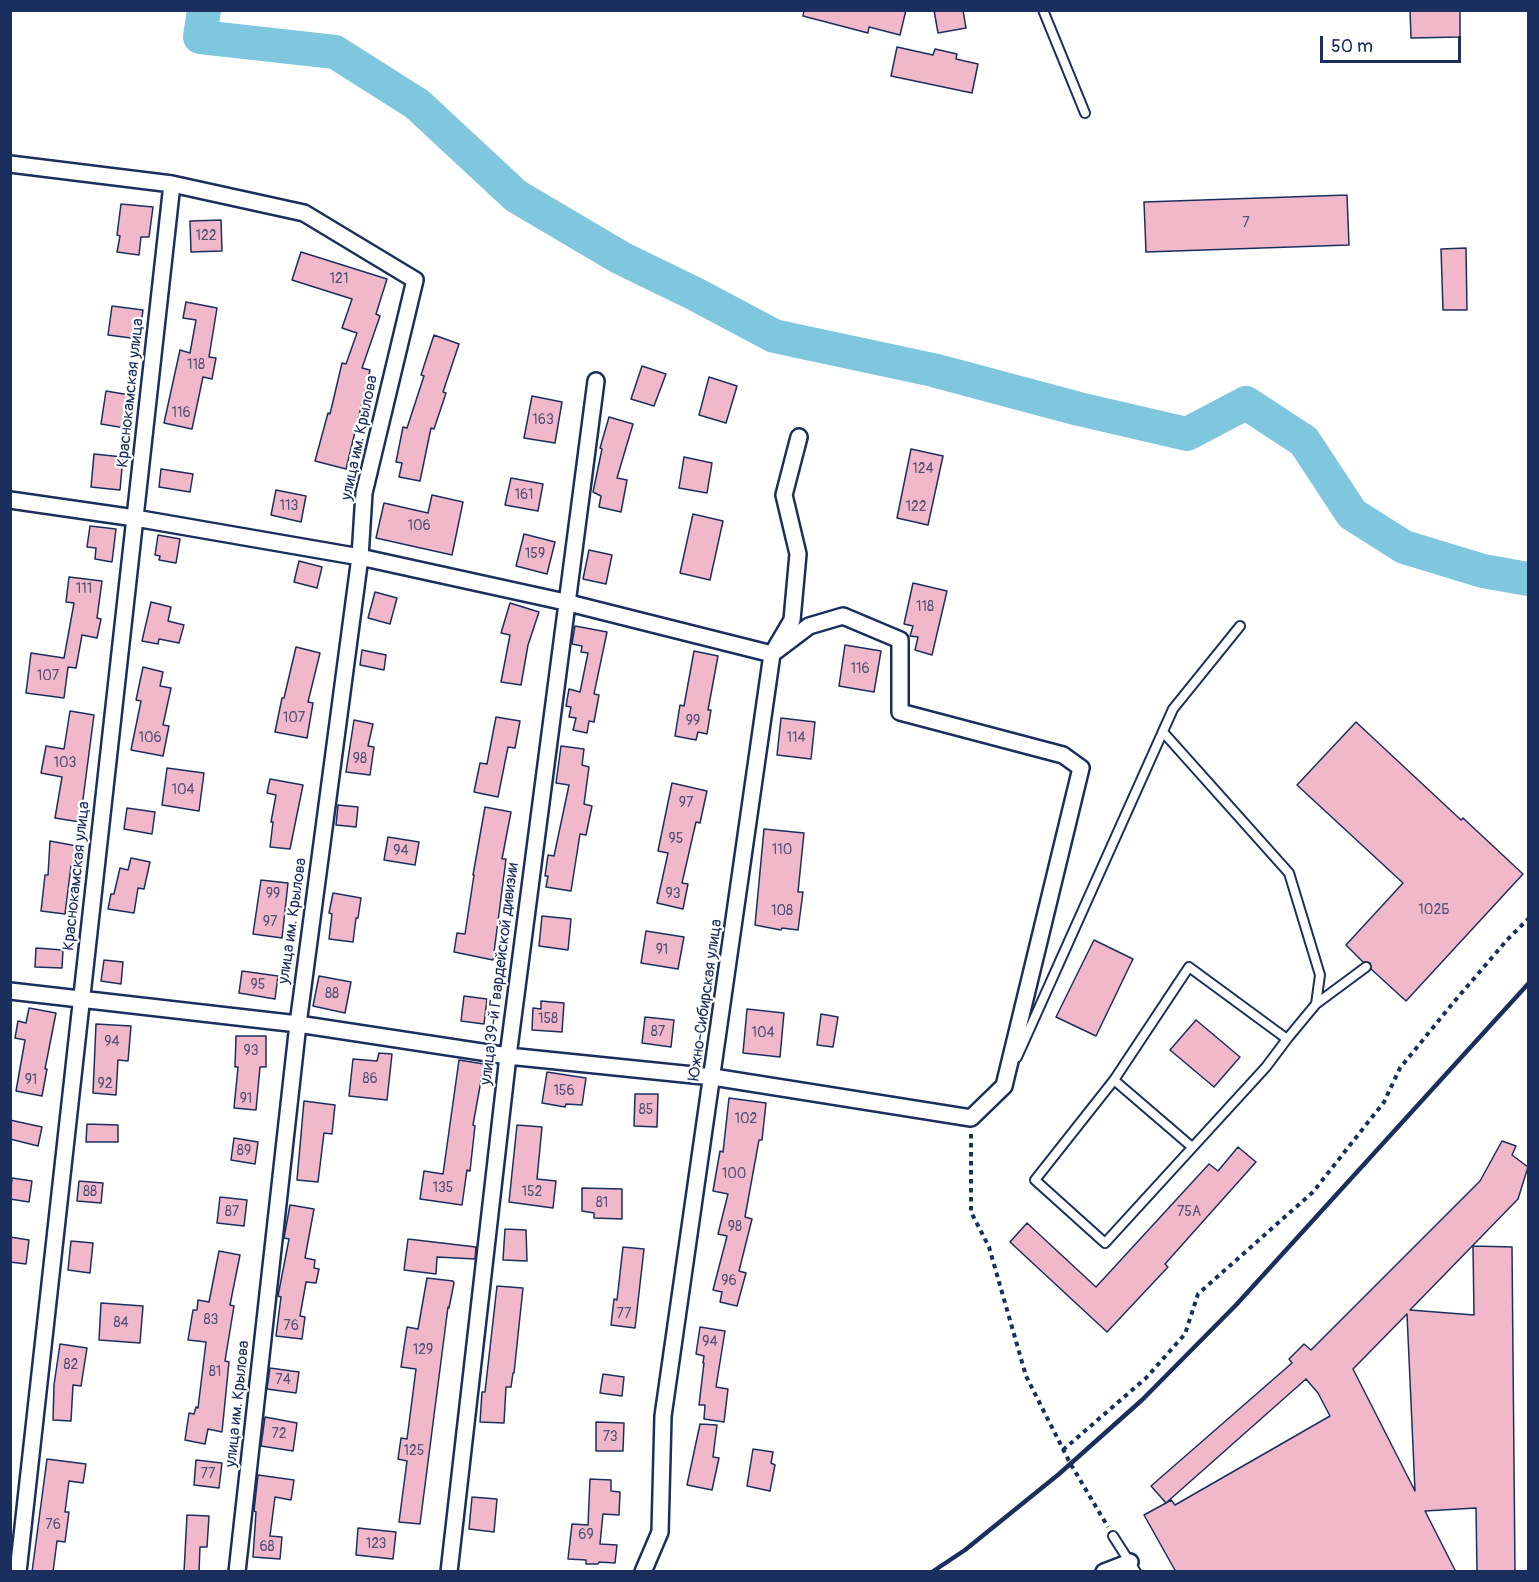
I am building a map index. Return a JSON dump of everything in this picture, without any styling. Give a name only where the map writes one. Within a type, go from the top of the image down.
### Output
[{"type":"street","points":[[10,164],[172,184]]},
{"type":"street","name":"улица им. Крылова","points":[[172,184],[303,213],[415,280],[364,493],[360,557],[298,1024],[237,1572]]},
{"type":"street","name":"Краснокамская улица","points":[[18,1572],[172,184]]},
{"type":"street","name":"улица 39-й Гвардейской дивизии","points":[[448,1572],[508,1056],[565,603],[596,381]]},
{"type":"street","name":"Южно-Сибирская улица","points":[[643,1572],[660,1533],[663,1416],[772,654],[792,620],[798,554],[784,495],[799,437]]},
{"type":"street","points":[[10,500],[135,518],[360,557],[565,603],[772,654],[809,626],[843,616],[900,640],[900,712],[1063,755],[1081,768],[1004,1086],[971,1118],[713,1077],[508,1056],[298,1024],[10,991]]},
{"type":"street","points":[[1104,1572],[1133,1567]]},
{"type":"lane","points":[[1043,10],[1085,113]]},
{"type":"lane","points":[[1004,1086],[1173,709],[1240,626]]},
{"type":"lane","points":[[1162,732],[1289,873],[1320,975],[1316,1004]]},
{"type":"lane","points":[[1287,1039],[1189,967],[1114,1080],[1035,1180],[1105,1243],[1266,1067],[1316,1004],[1366,967]]},
{"type":"lane","points":[[1114,1080],[1192,1147]]},
{"type":"lane","points":[[1113,1536],[1133,1567]]},
{"type":"path","points":[[1063,1450],[1146,1378],[1185,1334],[1198,1294],[1313,1192],[1384,1102],[1400,1068],[1453,1003],[1528,919]]},
{"type":"path","points":[[971,1118],[970,1212],[989,1247],[1026,1376],[1063,1450],[1113,1536]]},
{"type":"building","points":[[804,10],[906,10],[900,35],[869,27],[868,33],[803,16]]},
{"type":"building","points":[[934,10],[963,10],[966,28],[938,33]]},
{"type":"building","points":[[1410,10],[1460,10],[1460,37],[1411,38]]},
{"type":"building","points":[[897,47],[933,55],[935,49],[957,54],[956,59],[978,64],[972,93],[891,76]]},
{"type":"building","points":[[1347,195],[1349,245],[1146,252],[1144,202]]},
{"type":"building","points":[[121,204],[153,207],[149,237],[141,237],[139,255],[117,252]]},
{"type":"building","points":[[221,220],[222,251],[191,252],[190,221]]},
{"type":"building","points":[[1466,248],[1467,310],[1443,310],[1441,249]]},
{"type":"building","points":[[301,252],[387,279],[376,314],[380,316],[362,368],[370,370],[346,469],[315,461],[328,413],[330,414],[342,363],[346,364],[357,333],[342,328],[352,299],[292,280]]},
{"type":"building","points":[[186,302],[217,308],[209,357],[216,358],[212,379],[203,377],[192,429],[164,423],[180,350],[190,353],[196,320],[183,318]]},
{"type":"building","points":[[112,306],[143,310],[139,339],[108,335]]},
{"type":"building","points":[[434,335],[459,344],[443,392],[446,393],[434,429],[431,428],[420,481],[399,477],[402,463],[396,462],[403,427],[407,428],[424,376],[421,375]]},
{"type":"building","points":[[642,366],[666,374],[654,406],[631,399]]},
{"type":"building","points":[[709,377],[737,386],[726,423],[699,415]]},
{"type":"building","points":[[106,391],[130,395],[125,428],[101,424]]},
{"type":"building","points":[[532,396],[562,402],[555,443],[524,438]]},
{"type":"building","points":[[609,417],[633,424],[617,478],[627,480],[621,512],[599,507],[601,496],[593,492],[602,449],[600,448]]},
{"type":"building","points":[[911,449],[943,456],[928,525],[897,518]]},
{"type":"building","points":[[94,454],[123,457],[120,490],[91,487]]},
{"type":"building","points":[[684,457],[712,463],[707,493],[679,488]]},
{"type":"building","points":[[161,469],[193,474],[190,492],[159,487]]},
{"type":"building","points":[[511,478],[543,484],[538,511],[505,505]]},
{"type":"building","points":[[276,490],[306,496],[301,522],[271,515]]},
{"type":"building","points":[[432,495],[463,502],[452,555],[376,538],[384,503],[428,513]]},
{"type":"building","points":[[693,514],[723,521],[710,580],[680,573]]},
{"type":"building","points":[[90,526],[116,529],[112,562],[95,559],[96,548],[87,547]]},
{"type":"building","points":[[524,534],[555,542],[547,574],[516,566]]},
{"type":"building","points":[[158,535],[180,539],[176,563],[159,560],[160,556],[155,555]]},
{"type":"building","points":[[589,550],[612,555],[606,584],[583,579]]},
{"type":"building","points":[[299,561],[322,567],[317,588],[294,582]]},
{"type":"building","points":[[69,577],[102,581],[97,618],[101,619],[97,638],[82,635],[76,668],[68,667],[64,698],[26,693],[31,653],[64,658],[74,603],[66,602]]},
{"type":"building","points":[[913,583],[947,591],[932,655],[915,650],[918,637],[910,636],[913,626],[904,624]]},
{"type":"building","points":[[375,592],[397,598],[390,624],[368,618]]},
{"type":"building","points":[[151,602],[171,607],[168,621],[184,625],[179,643],[159,639],[158,644],[142,641]]},
{"type":"building","points":[[510,603],[539,612],[528,645],[521,685],[501,682],[510,635],[501,633]]},
{"type":"building","points":[[575,626],[607,632],[594,694],[599,695],[594,722],[589,721],[587,733],[573,730],[576,718],[569,717],[571,707],[566,706],[569,689],[580,692],[588,653],[581,652],[582,646],[572,644]]},
{"type":"building","points":[[845,645],[881,651],[874,692],[839,686]]},
{"type":"building","points":[[296,647],[320,653],[308,702],[313,703],[307,738],[275,732]]},
{"type":"building","points":[[362,650],[386,655],[384,670],[360,665]]},
{"type":"building","points":[[694,651],[718,656],[708,710],[711,710],[707,734],[698,732],[696,740],[675,736],[680,705],[684,706]]},
{"type":"building","points":[[143,667],[163,672],[160,686],[171,688],[163,725],[169,726],[163,756],[131,750],[141,701],[136,700]]},
{"type":"building","points":[[70,711],[94,715],[80,822],[55,818],[62,777],[41,773],[46,746],[64,749]]},
{"type":"building","points":[[496,717],[520,721],[515,748],[508,747],[498,797],[474,792],[480,763],[487,764]]},
{"type":"building","points":[[781,718],[815,722],[811,759],[777,755]]},
{"type":"building","points":[[354,720],[373,724],[368,746],[374,747],[370,775],[346,772]]},
{"type":"building","points":[[1356,722],[1523,874],[1406,1001],[1371,969],[1370,963],[1363,962],[1346,945],[1403,883],[1297,785]]},
{"type":"building","points":[[561,746],[584,749],[582,765],[589,767],[584,804],[592,806],[586,835],[580,834],[571,891],[546,887],[548,876],[545,876],[548,855],[554,856],[569,785],[556,783]]},
{"type":"building","points":[[167,768],[204,773],[199,811],[162,805]]},
{"type":"building","points":[[270,779],[303,785],[290,849],[270,847],[273,822],[271,822],[276,795],[267,793]]},
{"type":"building","points":[[672,783],[707,791],[700,823],[696,822],[682,883],[688,884],[683,909],[657,903],[668,853],[658,851]]},
{"type":"building","points":[[338,805],[358,807],[356,827],[336,825]]},
{"type":"building","points":[[485,807],[511,812],[502,859],[506,859],[493,960],[454,952],[457,933],[465,934]]},
{"type":"building","points":[[127,808],[155,812],[152,834],[124,829]]},
{"type":"building","points":[[764,829],[804,833],[798,892],[803,892],[798,930],[782,928],[781,930],[755,925]]},
{"type":"building","points":[[388,837],[419,842],[415,865],[384,860]]},
{"type":"building","points":[[50,841],[77,846],[76,867],[71,866],[65,914],[41,911],[45,875],[48,875]]},
{"type":"building","points":[[131,858],[150,862],[144,889],[138,888],[134,913],[108,909],[120,868],[128,870]]},
{"type":"building","points":[[261,880],[288,883],[282,938],[253,934]]},
{"type":"building","points":[[333,893],[361,898],[353,942],[329,939],[332,914],[329,913]]},
{"type":"building","points":[[542,916],[571,919],[568,950],[539,946]]},
{"type":"building","points":[[646,931],[684,937],[678,969],[641,963]]},
{"type":"building","points":[[1094,940],[1133,959],[1096,1036],[1056,1017]]},
{"type":"building","points":[[36,948],[63,950],[62,968],[35,967]]},
{"type":"building","points":[[104,960],[123,962],[121,984],[101,981]]},
{"type":"building","points":[[242,971],[278,976],[275,999],[239,993]]},
{"type":"building","points":[[319,976],[351,982],[345,1013],[313,1006]]},
{"type":"building","points":[[464,996],[487,999],[484,1024],[461,1021]]},
{"type":"building","points":[[541,1001],[564,1003],[562,1032],[532,1030],[533,1008],[541,1009]]},
{"type":"building","points":[[29,1008],[56,1013],[42,1096],[16,1091],[25,1040],[15,1038],[18,1021],[26,1023]]},
{"type":"building","points":[[747,1009],[784,1013],[780,1057],[743,1053]]},
{"type":"building","points":[[821,1014],[838,1017],[833,1047],[817,1045]]},
{"type":"building","points":[[645,1017],[674,1020],[671,1047],[642,1043]]},
{"type":"building","points":[[1196,1020],[1240,1057],[1214,1087],[1170,1050]]},
{"type":"building","points":[[96,1024],[131,1026],[128,1061],[118,1060],[116,1095],[93,1093]]},
{"type":"building","points":[[236,1036],[266,1036],[266,1067],[260,1067],[256,1110],[234,1108],[238,1067],[235,1067]]},
{"type":"building","points":[[379,1053],[392,1054],[387,1100],[349,1096],[353,1059],[377,1061]]},
{"type":"building","points":[[459,1060],[484,1064],[473,1125],[475,1126],[470,1171],[467,1170],[462,1205],[420,1199],[424,1171],[443,1174]]},
{"type":"building","points":[[547,1072],[586,1078],[582,1105],[566,1104],[565,1107],[542,1103]]},
{"type":"building","points":[[635,1094],[658,1094],[657,1127],[634,1126]]},
{"type":"building","points":[[729,1098],[766,1103],[762,1140],[759,1140],[745,1217],[752,1219],[739,1271],[746,1273],[737,1306],[720,1302],[722,1292],[713,1290],[727,1236],[718,1234],[728,1194],[713,1191],[720,1151],[723,1152]]},
{"type":"building","points":[[304,1101],[335,1105],[332,1134],[324,1133],[318,1182],[297,1180]]},
{"type":"building","points":[[10,1120],[42,1127],[38,1146],[10,1139]]},
{"type":"building","points":[[87,1124],[118,1125],[118,1142],[86,1142]]},
{"type":"building","points":[[517,1125],[542,1127],[537,1179],[556,1181],[553,1208],[509,1202]]},
{"type":"building","points":[[234,1138],[258,1142],[255,1164],[231,1160]]},
{"type":"building","points":[[1502,1141],[1516,1146],[1512,1155],[1528,1167],[1518,1199],[1410,1310],[1474,1315],[1473,1246],[1512,1247],[1515,1572],[1477,1572],[1476,1508],[1425,1511],[1456,1572],[1176,1572],[1144,1515],[1166,1503],[1151,1486],[1292,1363],[1289,1359],[1304,1344],[1311,1350],[1480,1181]],"holes":[[[1407,1314],[1415,1491],[1353,1369]],[[1306,1379],[1318,1393],[1330,1416],[1175,1505],[1171,1500],[1166,1503]]]},
{"type":"building","points":[[1238,1147],[1256,1162],[1165,1264],[1168,1267],[1107,1332],[1010,1242],[1027,1223],[1096,1287],[1209,1164],[1218,1171]]},
{"type":"building","points":[[12,1178],[32,1181],[29,1202],[10,1199]]},
{"type":"building","points":[[79,1181],[103,1183],[101,1203],[77,1201]]},
{"type":"building","points":[[582,1188],[622,1189],[622,1219],[594,1218],[594,1213],[582,1211]]},
{"type":"building","points":[[220,1197],[247,1200],[244,1226],[217,1223]]},
{"type":"building","points":[[290,1205],[314,1209],[305,1258],[315,1260],[314,1268],[319,1269],[316,1283],[306,1282],[300,1316],[305,1317],[302,1339],[276,1336],[281,1297],[278,1296],[289,1239],[284,1238]]},
{"type":"building","points":[[505,1229],[526,1230],[527,1261],[503,1260]]},
{"type":"building","points":[[10,1237],[29,1240],[26,1264],[10,1262]]},
{"type":"building","points":[[408,1239],[476,1247],[475,1259],[437,1257],[436,1274],[404,1270]]},
{"type":"building","points":[[71,1241],[93,1243],[90,1273],[68,1270]]},
{"type":"building","points":[[623,1247],[644,1249],[635,1328],[611,1325],[614,1299],[617,1300]]},
{"type":"building","points":[[219,1251],[240,1255],[230,1305],[234,1306],[225,1361],[229,1362],[222,1432],[208,1429],[205,1444],[185,1440],[189,1413],[194,1414],[196,1407],[198,1408],[206,1342],[188,1340],[193,1310],[197,1310],[198,1300],[209,1302]]},
{"type":"building","points":[[427,1278],[454,1283],[448,1307],[420,1524],[399,1522],[407,1461],[398,1459],[401,1438],[407,1439],[416,1369],[401,1367],[407,1327],[418,1329]]},
{"type":"building","points":[[497,1286],[523,1288],[514,1373],[511,1387],[506,1387],[504,1423],[480,1422]]},
{"type":"building","points":[[101,1303],[143,1306],[140,1343],[99,1340]]},
{"type":"building","points":[[700,1327],[725,1331],[716,1387],[728,1389],[724,1422],[704,1419],[705,1405],[699,1405],[704,1363],[704,1356],[696,1354]]},
{"type":"building","points":[[60,1344],[87,1348],[81,1386],[73,1385],[71,1421],[53,1420],[54,1385]]},
{"type":"building","points":[[270,1368],[299,1372],[296,1393],[267,1389]]},
{"type":"building","points":[[603,1374],[624,1377],[622,1396],[600,1393]]},
{"type":"building","points":[[265,1417],[297,1423],[293,1451],[261,1446]]},
{"type":"building","points":[[596,1422],[624,1423],[623,1451],[596,1451]]},
{"type":"building","points":[[700,1424],[717,1425],[713,1457],[719,1458],[712,1490],[687,1485]]},
{"type":"building","points":[[753,1449],[773,1452],[771,1463],[775,1465],[770,1491],[747,1486]]},
{"type":"building","points":[[47,1459],[86,1464],[83,1483],[69,1481],[65,1512],[69,1512],[65,1542],[57,1541],[53,1572],[32,1572]]},
{"type":"building","points":[[196,1460],[222,1463],[219,1488],[194,1485]]},
{"type":"building","points":[[258,1475],[294,1480],[291,1500],[275,1497],[270,1536],[282,1537],[280,1559],[253,1557],[256,1512],[254,1511]]},
{"type":"building","points":[[590,1479],[611,1480],[611,1491],[620,1492],[619,1515],[603,1514],[600,1544],[617,1545],[615,1563],[586,1564],[586,1560],[568,1559],[572,1524],[588,1525]]},
{"type":"building","points":[[472,1497],[497,1499],[494,1532],[469,1529]]},
{"type":"building","points":[[187,1515],[209,1516],[207,1547],[200,1547],[199,1572],[184,1572]]},
{"type":"building","points":[[358,1528],[396,1532],[393,1559],[356,1555]]},
{"type":"waterway","points":[[204,10],[200,37],[335,52],[417,104],[516,196],[621,258],[774,336],[933,370],[1079,409],[1187,434],[1246,403],[1304,441],[1352,514],[1404,547],[1483,571],[1528,579]]},
{"type":"railway","points":[[932,1572],[965,1550],[1059,1474],[1142,1400],[1236,1305],[1528,984]]}]
